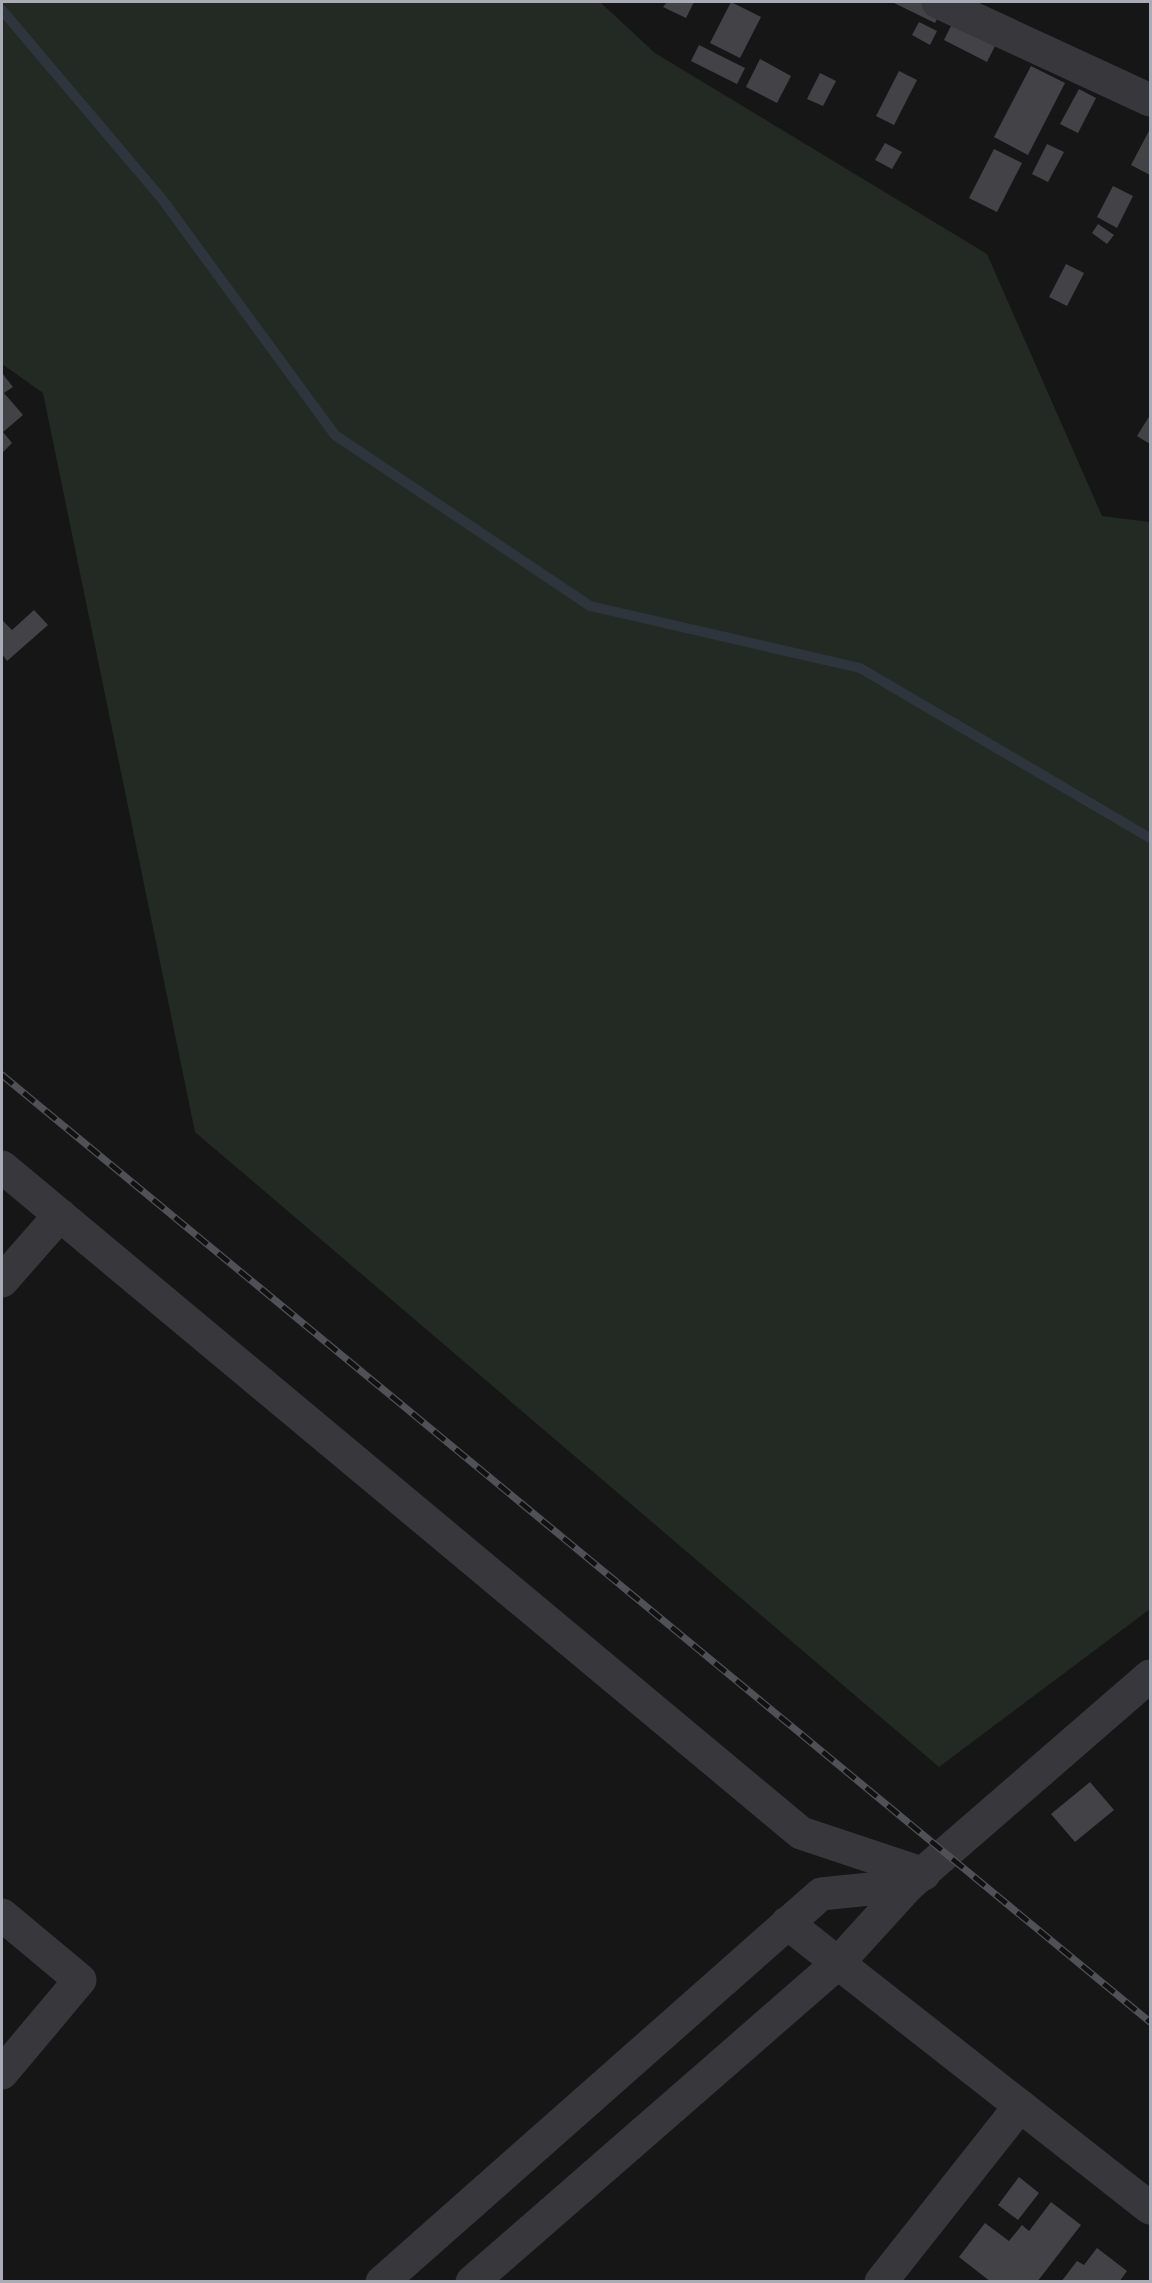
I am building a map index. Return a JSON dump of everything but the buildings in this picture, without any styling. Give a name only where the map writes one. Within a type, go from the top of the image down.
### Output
[{"type":"street","points":[[938,2],[1150,100]]},
{"type":"street","points":[[2,1167],[801,1833],[916,1879]]},
{"type":"street","points":[[2,1281],[60,1215]]},
{"type":"street","points":[[472,2282],[838,1963],[916,1879],[1150,1676]]},
{"type":"street","points":[[382,2282],[821,1894],[916,1879]]},
{"type":"street","points":[[2,1915],[80,1980],[2,2073]]},
{"type":"street","points":[[787,1923],[1150,2208]]},
{"type":"street","points":[[881,2282],[1020,2106]]},
{"type":"shaded area","points":[[2,2],[600,2],[655,53],[987,254],[1102,516],[1150,522],[1150,1609],[939,1767],[195,1132],[43,393],[2,364]]},
{"type":"waterway","points":[[2,10],[162,199],[335,435],[590,606],[860,668],[1150,838]]},
{"type":"railway","points":[[2,1075],[1150,2022]]}]
